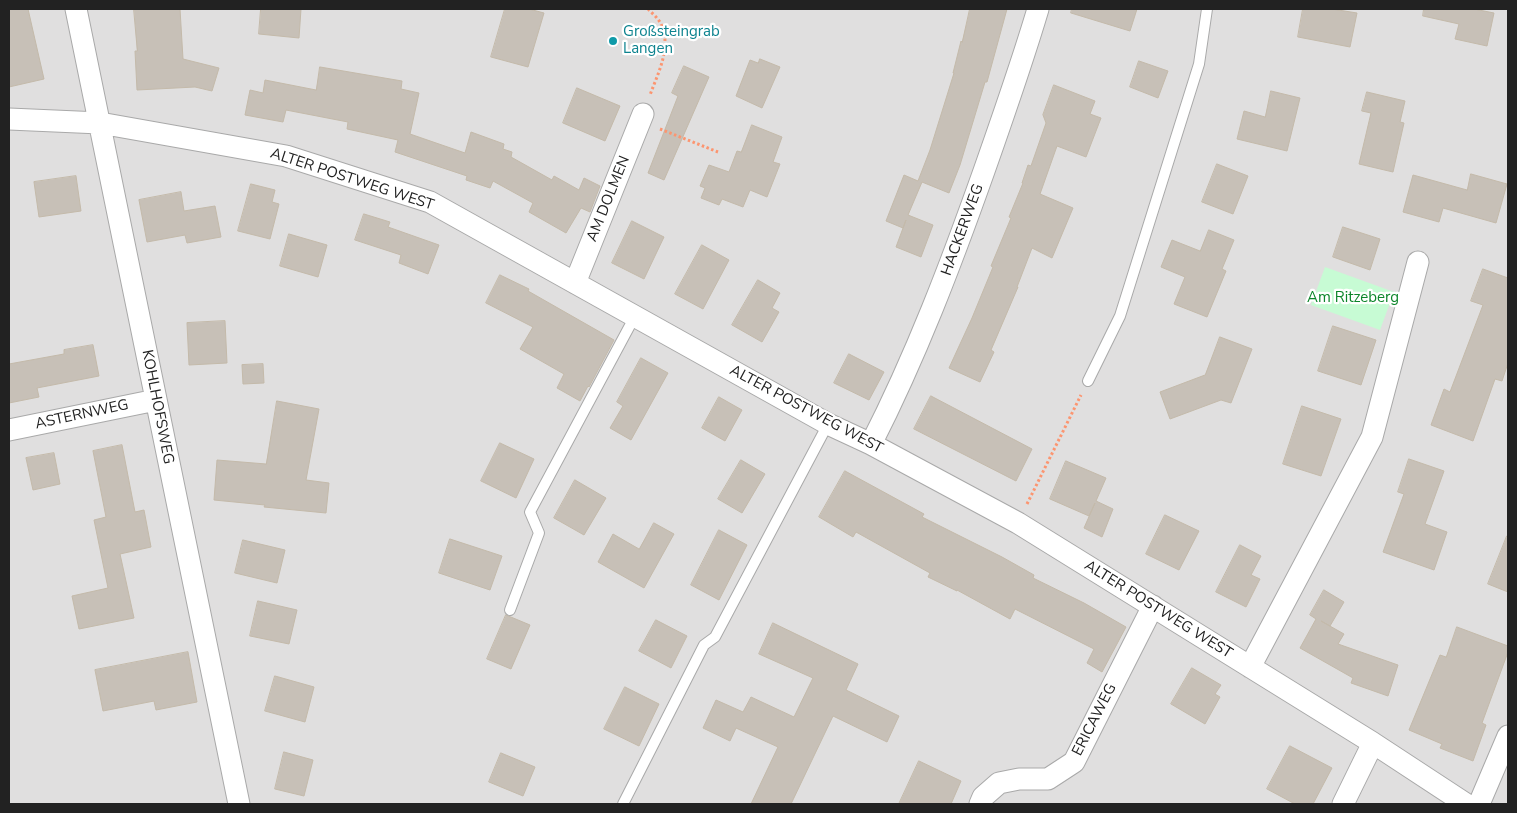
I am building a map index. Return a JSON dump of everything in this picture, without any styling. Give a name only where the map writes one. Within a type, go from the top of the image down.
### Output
[{"type":"street","name":"KOHLHOFSWEG","points":[[76,9],[239,804]]},
{"type":"street","name":"HACKERWEG","points":[[871,444],[895,398],[954,254],[1024,56],[1038,9]]},
{"type":"street","name":"AM DOLMEN","points":[[575,283],[642,118]]},
{"type":"street","name":"ALTER POSTWEG WEST","points":[[9,119],[100,123],[286,156],[430,202],[828,424],[871,444],[1018,523],[1372,743],[1466,804]]},
{"type":"street","points":[[1250,667],[1372,437],[1418,262]]},
{"type":"street","name":"ASTERNWEG","points":[[9,430],[156,400]]},
{"type":"street","name":"ERICAWEG","points":[[980,804],[983,797],[999,783],[1019,779],[1048,779],[1074,762],[1152,606]]},
{"type":"street","points":[[1479,804],[1508,736]]},
{"type":"street","points":[[1343,804],[1372,743]]},
{"type":"lane","points":[[1088,381],[1120,316],[1199,64],[1207,9]]},
{"type":"lane","points":[[510,610],[539,532],[530,512],[635,316]]},
{"type":"lane","points":[[623,804],[704,645],[716,637],[828,424]]},
{"type":"path","points":[[648,9],[660,22],[664,34],[665,51],[642,118],[718,152]]},
{"type":"path","points":[[1018,523],[1088,381]]},
{"type":"shaded area","points":[[9,9],[1508,9],[1508,804],[9,804]]},
{"type":"green space","name":"Am Ritzeberg","points":[[1325,267],[1394,292],[1380,330],[1311,305]]},
{"type":"building","points":[[9,9],[28,9],[44,79],[9,87]]},
{"type":"building","points":[[134,9],[180,9],[183,59],[219,68],[212,91],[195,87],[137,90]]},
{"type":"building","points":[[261,9],[301,9],[299,38],[259,34]]},
{"type":"building","points":[[505,9],[529,9],[544,13],[528,67],[491,57]]},
{"type":"building","points":[[970,9],[1007,9],[987,82],[985,82],[960,165],[949,193],[922,182],[908,215],[933,225],[921,257],[896,247],[906,220],[903,228],[886,221],[904,175],[918,181],[930,150],[954,73]]},
{"type":"building","points":[[1072,9],[1137,9],[1130,31],[1071,13]]},
{"type":"building","points":[[1303,9],[1332,9],[1357,13],[1350,47],[1298,37]]},
{"type":"building","points":[[1424,9],[1474,9],[1494,13],[1487,46],[1455,39],[1459,24],[1423,16]]},
{"type":"building","points":[[760,59],[780,67],[762,108],[736,96],[750,60],[758,63]]},
{"type":"building","points":[[1139,61],[1168,71],[1158,98],[1130,87]]},
{"type":"building","points":[[684,66],[709,77],[664,180],[648,173],[678,96],[672,93]]},
{"type":"building","points":[[320,67],[402,81],[401,89],[419,93],[410,134],[465,153],[471,132],[504,144],[503,149],[512,152],[511,157],[552,180],[554,176],[579,190],[584,178],[600,186],[590,212],[581,208],[566,233],[529,212],[533,203],[493,181],[490,188],[466,180],[467,176],[395,152],[398,140],[347,129],[348,122],[286,110],[283,122],[245,115],[250,90],[263,93],[265,80],[316,90]]},
{"type":"building","points":[[1054,85],[1095,101],[1090,114],[1101,118],[1086,157],[1057,146],[1040,194],[1073,208],[1052,258],[1032,248],[1018,287],[991,350],[994,352],[980,382],[949,368],[993,267],[991,266],[1011,218],[1009,217],[1028,165],[1031,166],[1046,123],[1043,115]]},
{"type":"building","points":[[577,88],[620,106],[605,141],[563,123]]},
{"type":"building","points":[[1271,91],[1300,98],[1287,151],[1237,139],[1244,111],[1265,117]]},
{"type":"building","points":[[1367,92],[1405,101],[1400,122],[1404,123],[1393,172],[1359,164],[1371,113],[1362,111]]},
{"type":"building","points":[[752,125],[782,137],[773,162],[780,164],[767,197],[750,190],[743,207],[722,199],[719,205],[701,198],[705,188],[700,186],[709,165],[729,172],[737,151],[741,152]]},
{"type":"building","points":[[1217,164],[1248,176],[1233,214],[1202,202]]},
{"type":"building","points":[[1471,174],[1507,184],[1496,223],[1443,208],[1439,222],[1403,212],[1413,175],[1467,190]]},
{"type":"building","points":[[76,176],[81,211],[39,217],[34,182]]},
{"type":"building","points":[[251,184],[275,190],[272,202],[279,204],[270,239],[238,231]]},
{"type":"building","points":[[181,192],[184,211],[215,206],[221,237],[187,243],[185,235],[147,242],[139,200]]},
{"type":"building","points":[[364,214],[390,222],[388,227],[439,245],[428,274],[399,263],[401,255],[355,240]]},
{"type":"building","points":[[632,221],[664,237],[644,279],[612,263]]},
{"type":"building","points":[[1343,227],[1380,239],[1370,270],[1333,257]]},
{"type":"building","points":[[1209,230],[1234,240],[1222,269],[1226,271],[1207,317],[1174,304],[1185,277],[1161,267],[1172,240],[1200,251]]},
{"type":"building","points":[[289,234],[327,245],[318,277],[280,266]]},
{"type":"building","points":[[702,245],[729,260],[703,309],[675,294]]},
{"type":"building","points":[[1483,269],[1508,278],[1508,363],[1502,381],[1495,379],[1473,441],[1431,425],[1444,389],[1450,392],[1483,305],[1471,301]]},
{"type":"building","points":[[500,275],[529,289],[528,291],[614,340],[580,401],[557,388],[564,374],[520,349],[533,327],[486,303]]},
{"type":"building","points":[[758,280],[780,293],[772,308],[779,312],[762,342],[732,325]]},
{"type":"building","points":[[225,321],[227,363],[189,365],[187,323]]},
{"type":"building","points":[[1333,326],[1376,340],[1361,385],[1318,371]]},
{"type":"building","points":[[1220,337],[1252,349],[1231,403],[1221,400],[1170,419],[1160,392],[1205,375]]},
{"type":"building","points":[[93,345],[99,376],[37,388],[39,397],[9,403],[9,364],[64,354],[64,350]]},
{"type":"building","points":[[849,354],[884,372],[869,400],[834,383]]},
{"type":"building","points":[[641,358],[668,373],[631,440],[610,428],[623,406],[617,402]]},
{"type":"building","points":[[263,364],[264,383],[243,384],[242,365]]},
{"type":"building","points":[[931,396],[1032,449],[1016,481],[914,429]]},
{"type":"building","points":[[719,397],[742,410],[725,441],[702,428]]},
{"type":"building","points":[[277,401],[319,409],[306,480],[329,483],[326,513],[214,500],[217,460],[266,464]]},
{"type":"building","points":[[1302,406],[1341,419],[1321,476],[1283,464]]},
{"type":"building","points":[[500,443],[534,459],[516,498],[481,481]]},
{"type":"building","points":[[122,445],[135,512],[144,510],[151,547],[120,554],[134,618],[79,629],[72,596],[108,588],[94,520],[106,517],[93,451]]},
{"type":"building","points":[[54,453],[60,484],[33,490],[26,458]]},
{"type":"building","points":[[1409,459],[1444,471],[1425,524],[1447,532],[1434,570],[1383,552],[1404,494],[1398,492]]},
{"type":"building","points":[[741,460],[765,474],[742,513],[718,499]]},
{"type":"building","points":[[1066,461],[1106,478],[1096,501],[1113,509],[1102,537],[1084,528],[1095,503],[1089,516],[1050,499]]},
{"type":"building","points":[[845,471],[924,514],[922,517],[1002,557],[1034,575],[1033,578],[1084,603],[1126,627],[1102,672],[1087,663],[1094,649],[1015,609],[1010,619],[957,590],[928,577],[930,573],[856,532],[853,537],[819,517]]},
{"type":"building","points":[[575,480],[606,498],[584,535],[554,518]]},
{"type":"building","points":[[1165,515],[1199,531],[1179,570],[1146,554]]},
{"type":"building","points":[[654,523],[674,534],[644,588],[598,562],[613,534],[639,549]]},
{"type":"building","points":[[719,530],[747,545],[719,600],[691,585]]},
{"type":"building","points":[[1508,536],[1508,592],[1488,584]]},
{"type":"building","points":[[450,539],[502,556],[490,590],[439,573]]},
{"type":"building","points":[[243,540],[285,550],[277,583],[235,573]]},
{"type":"building","points":[[1240,545],[1261,556],[1251,575],[1260,579],[1246,607],[1216,592]]},
{"type":"building","points":[[1324,590],[1344,602],[1330,626],[1321,621],[1344,634],[1338,644],[1398,665],[1388,696],[1351,683],[1353,678],[1300,648],[1316,619],[1310,615]]},
{"type":"building","points":[[258,601],[297,610],[289,644],[250,636]]},
{"type":"building","points":[[506,615],[530,625],[511,669],[487,659]]},
{"type":"building","points":[[656,620],[687,636],[671,668],[639,651]]},
{"type":"building","points":[[773,623],[858,664],[846,690],[899,716],[887,742],[833,716],[791,804],[751,804],[778,747],[736,728],[730,741],[703,728],[716,700],[743,712],[751,697],[794,717],[813,678],[759,654]]},
{"type":"building","points":[[1457,627],[1508,646],[1508,652],[1482,723],[1486,725],[1473,761],[1440,748],[1442,744],[1409,730],[1440,655],[1446,657]]},
{"type":"building","points":[[188,652],[197,702],[156,710],[154,701],[103,711],[95,670]]},
{"type":"building","points":[[1192,668],[1221,685],[1215,694],[1220,697],[1205,724],[1171,704]]},
{"type":"building","points":[[275,676],[314,687],[305,722],[265,711]]},
{"type":"building","points":[[625,687],[659,704],[639,746],[604,729]]},
{"type":"building","points":[[1290,746],[1332,768],[1313,804],[1295,804],[1267,789]]},
{"type":"building","points":[[284,752],[313,760],[304,796],[275,789]]},
{"type":"building","points":[[501,753],[535,767],[523,796],[489,782]]},
{"type":"building","points":[[919,761],[961,781],[951,804],[899,804]]},
{"type":"place","name":"Großsteingrab Langen","points":[[613,41]]}]
